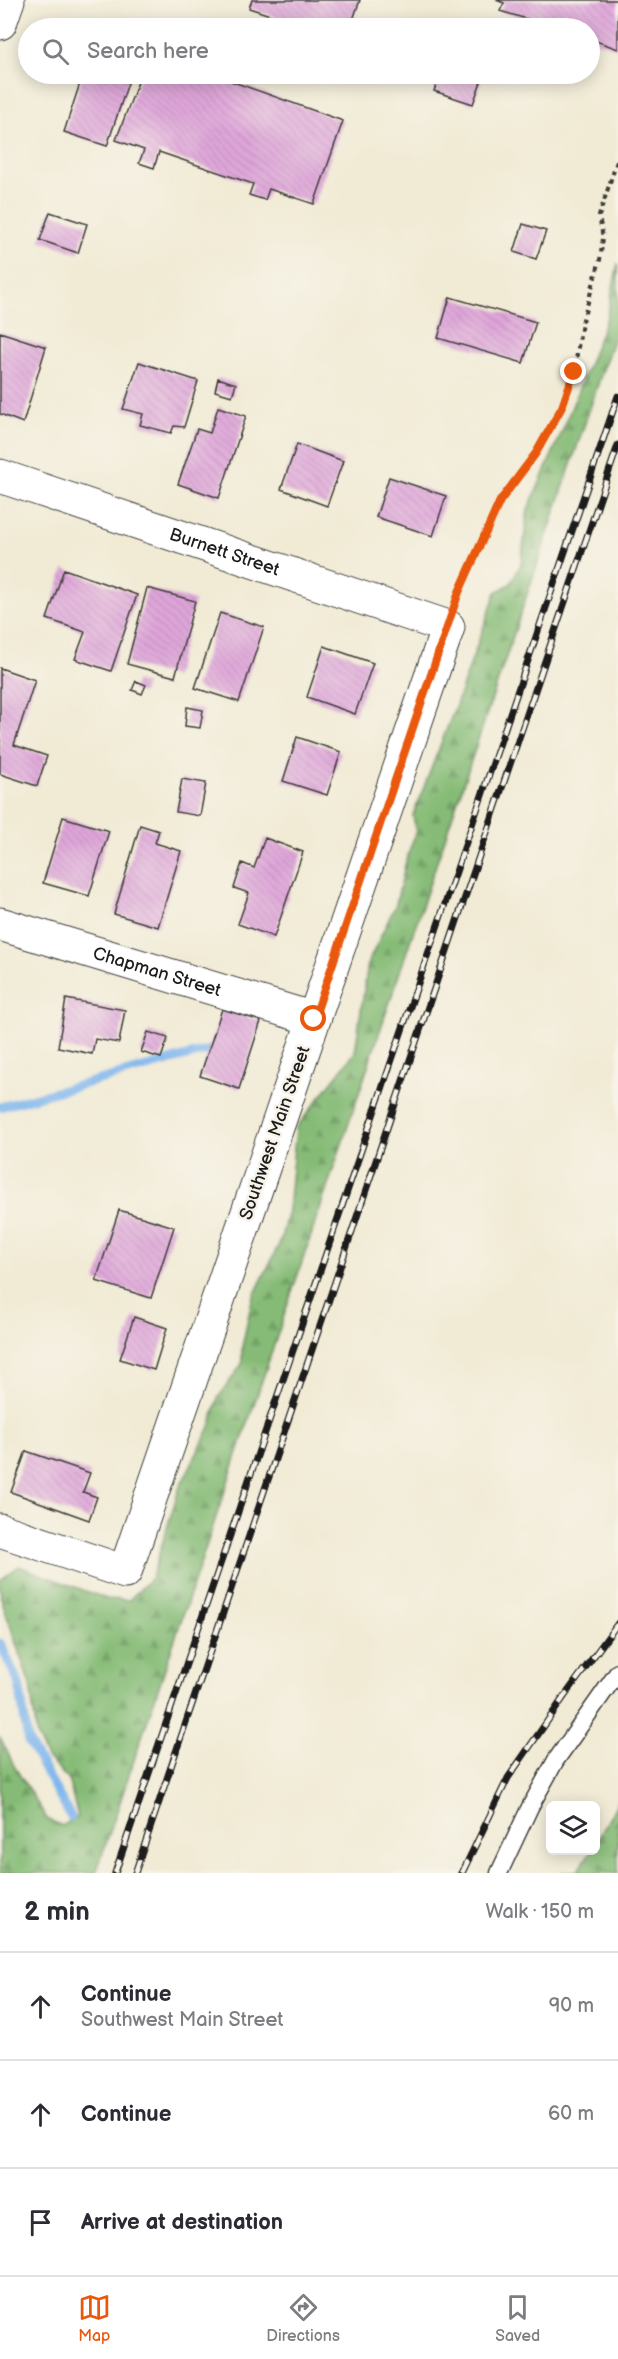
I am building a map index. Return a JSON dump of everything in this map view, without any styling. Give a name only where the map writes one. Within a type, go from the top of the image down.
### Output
[{"type":"street","points":[[0,23],[8,0]]},
{"type":"street","name":"Burnett Street","points":[[0,476],[448,627]]},
{"type":"street","name":"Southwest Main Street","points":[[0,1530],[125,1572],[448,627]]},
{"type":"street","name":"Chapman Street","points":[[0,924],[314,1019]]},
{"type":"lane","points":[[499,1873],[530,1807],[556,1760],[618,1672]]},
{"type":"path","points":[[448,627],[459,592],[500,501],[536,453],[562,407],[574,372],[582,323],[600,260],[603,238],[599,216],[618,158]]},
{"type":"green space","points":[[618,263],[618,325],[96,1873],[0,1873],[0,1737],[14,1766],[47,1819],[62,1826],[78,1817],[68,1779],[47,1758],[37,1737],[30,1685],[1,1598],[0,1580],[19,1566],[107,1599],[129,1600],[152,1577],[179,1489],[210,1427],[218,1398],[242,1364],[242,1347],[252,1300],[280,1242],[288,1210],[296,1128],[355,1052],[368,963],[396,904],[407,857],[416,832],[413,815],[456,705],[496,592],[510,584],[521,564],[528,510],[564,427],[607,317]]},
{"type":"green space","points":[[618,1801],[618,1873],[559,1873],[578,1871],[588,1855],[600,1855],[600,1835]]},
{"type":"building","points":[[252,0],[360,0],[354,18],[279,18],[249,8]]},
{"type":"building","points":[[496,0],[618,0],[618,49],[600,43],[600,18],[523,18],[500,11],[504,3]]},
{"type":"building","points":[[80,84],[128,84],[107,146],[64,132]]},
{"type":"building","points":[[137,84],[239,84],[343,121],[314,204],[269,189],[265,200],[249,195],[253,184],[159,152],[154,168],[139,163],[144,150],[116,140]]},
{"type":"building","points":[[436,84],[480,84],[473,104],[434,91]]},
{"type":"building","points":[[50,212],[87,224],[78,253],[40,240]]},
{"type":"building","points":[[523,224],[546,231],[536,259],[514,252]]},
{"type":"building","points":[[450,297],[536,322],[523,363],[438,338]]},
{"type":"building","points":[[0,332],[46,347],[23,423],[0,414]]},
{"type":"building","points":[[139,362],[198,381],[184,427],[174,426],[171,433],[140,425],[143,414],[123,409]]},
{"type":"building","points":[[218,378],[236,384],[232,396],[215,391]]},
{"type":"building","points":[[218,407],[246,416],[219,498],[178,484],[197,429],[210,433]]},
{"type":"building","points":[[297,444],[343,461],[327,506],[281,489]]},
{"type":"building","points":[[389,477],[446,496],[433,536],[376,517]]},
{"type":"building","points":[[64,569],[137,595],[111,671],[75,659],[85,632],[47,619]]},
{"type":"building","points":[[147,588],[195,601],[175,677],[127,664]]},
{"type":"building","points":[[220,613],[264,627],[239,702],[195,688]]},
{"type":"building","points":[[324,646],[373,663],[355,714],[307,697]]},
{"type":"building","points":[[0,668],[35,680],[14,745],[47,756],[37,786],[0,774]]},
{"type":"building","points":[[136,681],[146,685],[142,694],[132,690]]},
{"type":"building","points":[[187,707],[203,710],[200,728],[185,726]]},
{"type":"building","points":[[297,737],[341,752],[327,795],[283,781]]},
{"type":"building","points":[[182,779],[206,783],[200,816],[176,812]]},
{"type":"building","points":[[63,817],[109,831],[89,896],[43,883]]},
{"type":"building","points":[[140,825],[159,831],[155,843],[181,851],[158,927],[114,914]]},
{"type":"building","points":[[265,838],[303,852],[274,937],[238,924],[249,893],[234,888],[242,863],[254,868]]},
{"type":"building","points":[[66,999],[125,1010],[119,1043],[95,1039],[92,1054],[58,1047]]},
{"type":"building","points":[[222,1009],[261,1021],[239,1089],[200,1076]]},
{"type":"building","points":[[148,1032],[168,1038],[161,1058],[141,1052]]},
{"type":"building","points":[[119,1210],[174,1227],[151,1298],[96,1281]]},
{"type":"building","points":[[134,1317],[167,1328],[154,1370],[120,1359]]},
{"type":"building","points":[[26,1451],[90,1473],[83,1492],[97,1497],[89,1520],[11,1492]]},
{"type":"waterway","points":[[0,1107],[220,1047]]},
{"type":"waterway","points":[[0,1643],[19,1684],[28,1741],[71,1817]]},
{"type":"railway","points":[[115,1873],[618,396]]},
{"type":"railway","points":[[135,1873],[618,445]]},
{"type":"railway","points":[[462,1873],[508,1778],[618,1623]]},
{"type":"route","points":[[314,1019],[459,592],[500,501],[536,453],[562,407],[574,372]]}]
